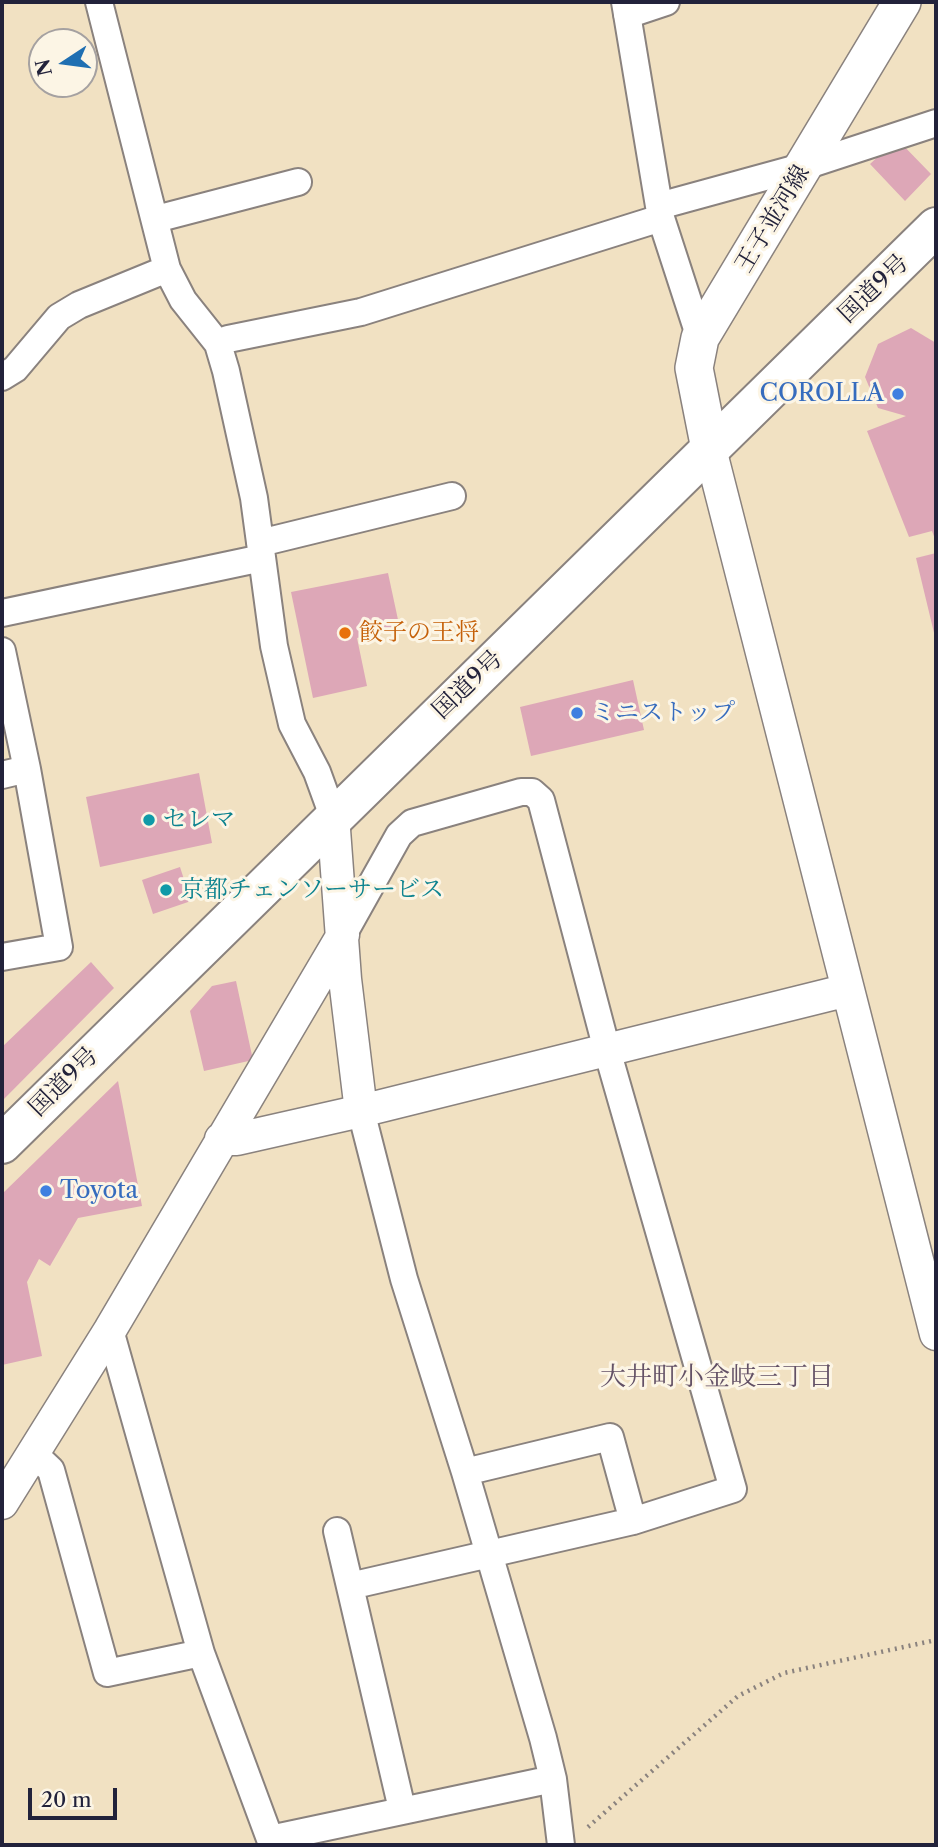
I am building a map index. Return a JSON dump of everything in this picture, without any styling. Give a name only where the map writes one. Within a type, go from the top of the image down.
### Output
[{"type":"highway","name":"国道9号","points":[[2,1144],[333,816],[936,227]]},
{"type":"main road","name":"王子並河線","points":[[710,449],[694,368],[700,338],[902,2]]},
{"type":"street","points":[[99,2],[167,269],[183,300],[218,344],[226,371],[251,485],[274,646],[292,724],[317,772],[333,816],[344,935],[345,979],[361,1111],[404,1279],[466,1472],[552,1779],[560,1840]]},
{"type":"street","points":[[666,2],[626,8],[660,212],[700,338]]},
{"type":"street","points":[[218,344],[228,339],[361,312],[936,123]]},
{"type":"street","points":[[156,219],[298,182]]},
{"type":"street","points":[[2,377],[15,369],[59,317],[79,305],[167,269]]},
{"type":"street","points":[[710,449],[848,990],[929,1278],[936,1334]]},
{"type":"street","points":[[2,613],[261,551],[453,496]]},
{"type":"street","points":[[2,651],[15,772],[60,947],[2,957]]},
{"type":"street","points":[[2,1503],[110,1330],[344,935],[398,835],[412,823],[521,792],[532,793],[541,800],[545,812],[607,1050],[733,1489],[633,1521],[350,1586]]},
{"type":"street","points":[[221,1139],[237,1139],[361,1111],[848,990]]},
{"type":"street","points":[[110,1330],[201,1653],[270,1839],[552,1779]]},
{"type":"street","points":[[466,1472],[610,1437],[633,1521]]},
{"type":"street","points":[[33,1453],[51,1470],[107,1673],[201,1653]]},
{"type":"street","points":[[337,1531],[402,1810]]},
{"type":"path","points":[[560,1840],[588,1827],[738,1696],[784,1673],[936,1640]]},
{"type":"building","points":[[897,139],[931,174],[905,201],[870,164]]},
{"type":"building","points":[[911,328],[936,343],[936,542],[932,531],[909,537],[867,431],[906,416],[878,408],[865,377],[878,344]]},
{"type":"building","points":[[936,553],[936,637],[935,637],[916,558]]},
{"type":"building","points":[[388,573],[400,629],[357,638],[367,686],[313,698],[291,592]]},
{"type":"building","points":[[633,680],[644,730],[531,756],[520,707]]},
{"type":"building","name":"セレマ","points":[[199,773],[212,843],[100,867],[86,797]]},
{"type":"building","name":"京都チェンソーサービス","points":[[180,867],[191,901],[153,914],[142,880]]},
{"type":"building","points":[[91,962],[114,988],[2,1101],[2,1047]]},
{"type":"building","points":[[236,981],[253,1060],[204,1071],[190,1011],[212,986]]},
{"type":"building","points":[[118,1081],[142,1206],[78,1218],[50,1266],[39,1259],[27,1282],[42,1356],[2,1365],[2,1194]]},
{"type":"place","name":"COROLLA","points":[[898,394]]},
{"type":"place","name":"餃子の王将","points":[[345,633]]},
{"type":"place","name":"ミニストップ","points":[[577,713]]},
{"type":"place","name":"セレマ","points":[[149,820]]},
{"type":"place","name":"京都チェンソーサービス","points":[[166,890]]},
{"type":"place","name":"Toyota","points":[[46,1191]]},
{"type":"district","name":"大井町小金岐三丁目","points":[[717,1377]]}]
